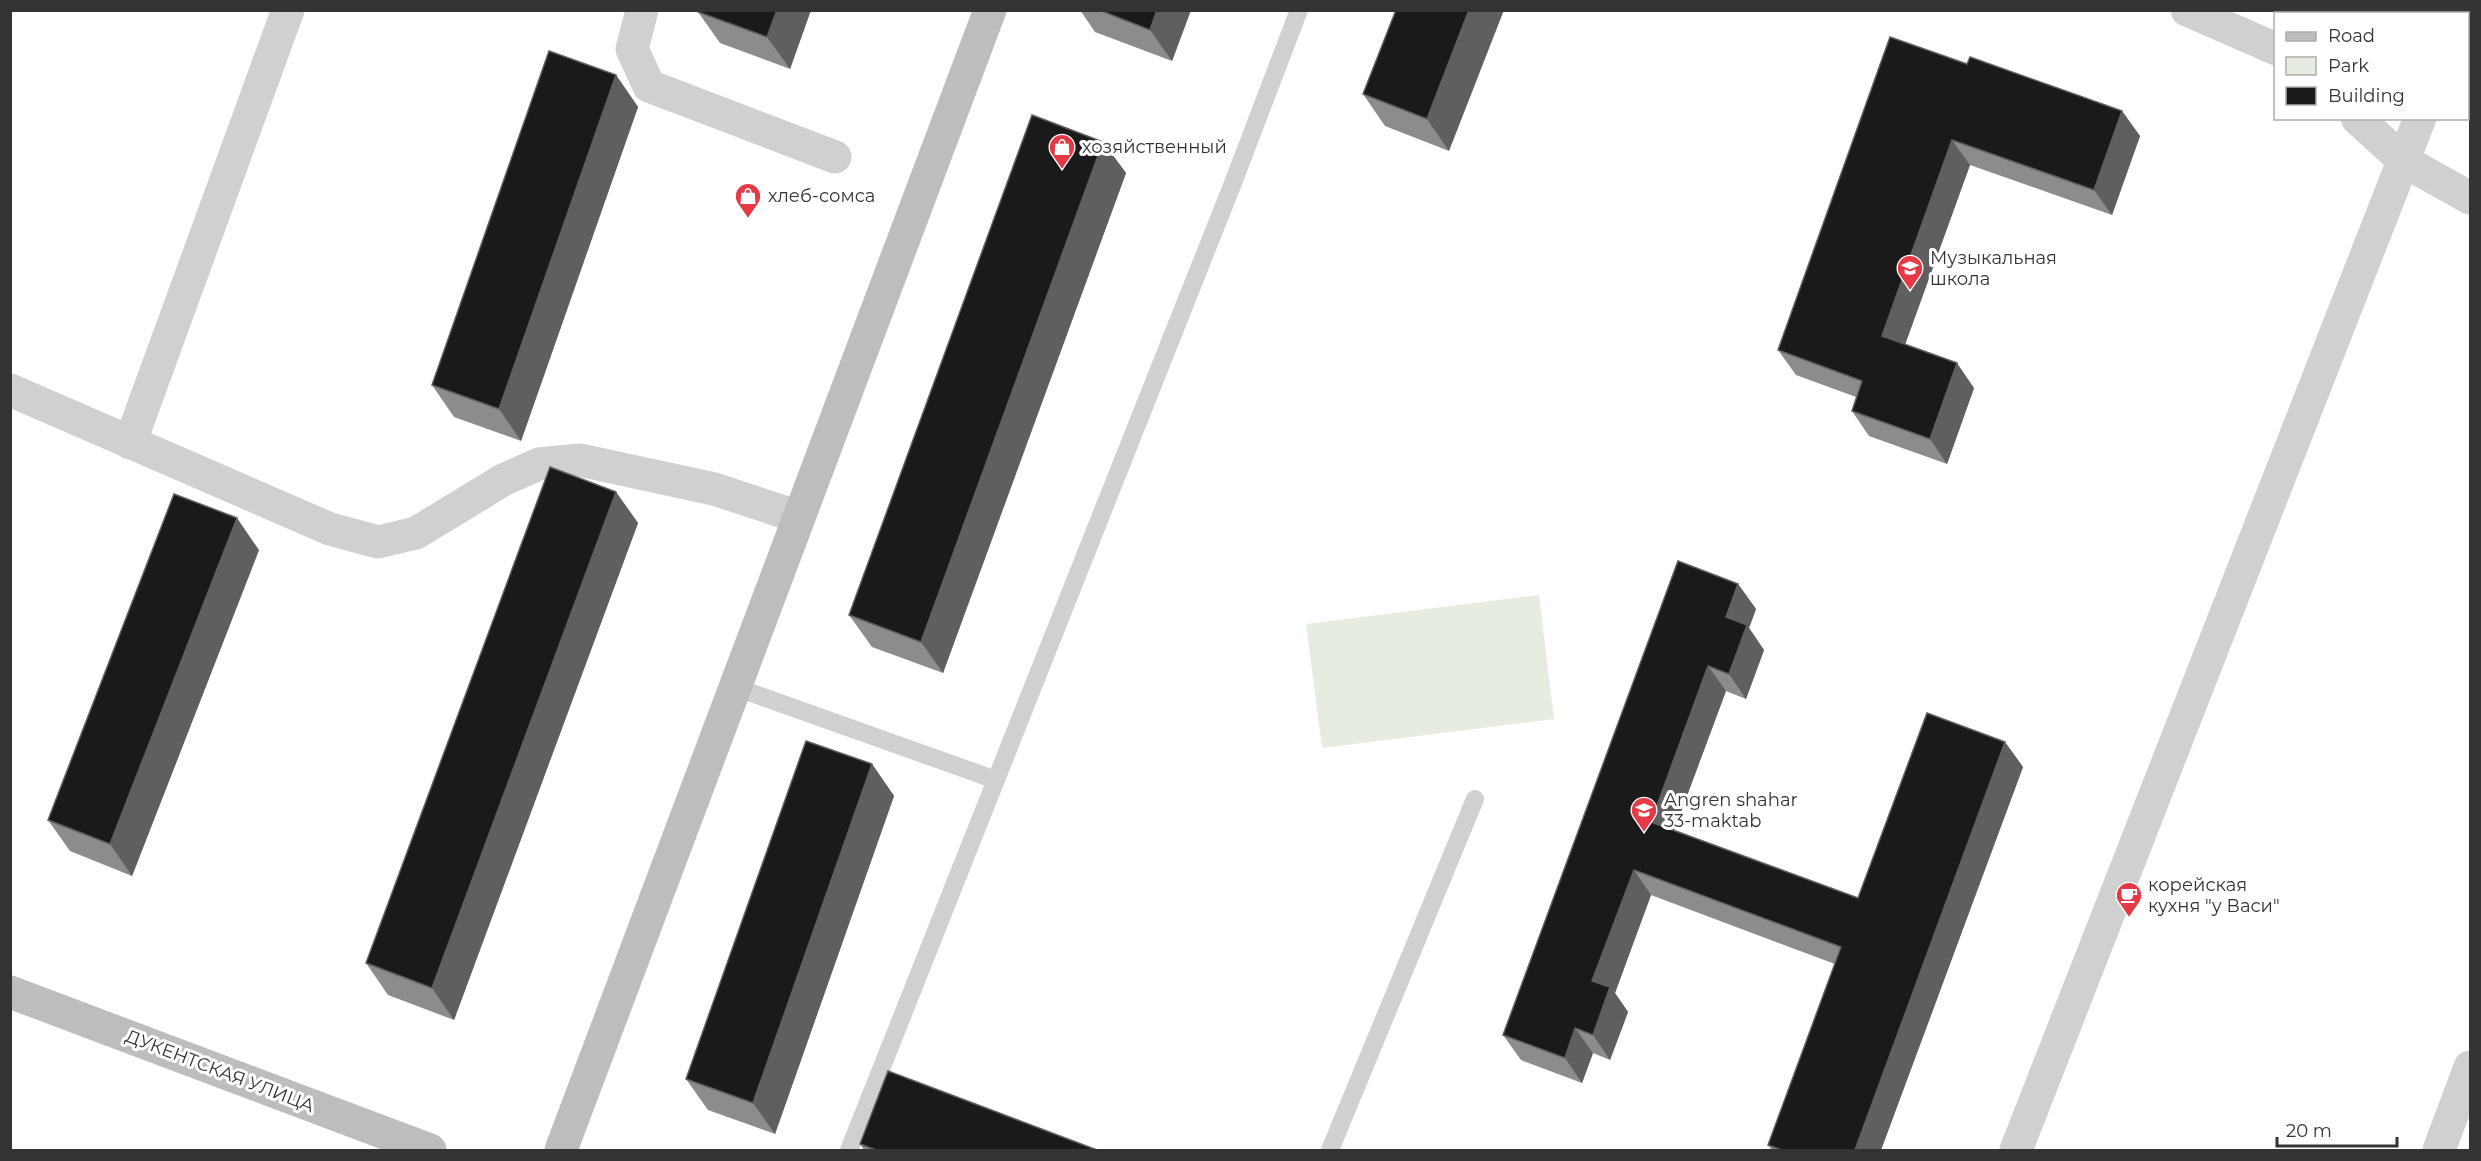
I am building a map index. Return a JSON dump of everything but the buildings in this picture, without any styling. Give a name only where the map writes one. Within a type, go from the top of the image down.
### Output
[{"type":"main road","points":[[561,1150],[990,10]]},
{"type":"main road","name":"ДУКЕНТСКАЯ УЛИЦА","points":[[10,992],[430,1150]]},
{"type":"street","points":[[130,443],[288,10]]},
{"type":"street","points":[[642,10],[632,49],[649,86],[835,157]]},
{"type":"street","points":[[2187,10],[2274,48]]},
{"type":"street","points":[[2359,120],[2404,161],[2470,198]]},
{"type":"street","points":[[2017,1150],[2419,120]]},
{"type":"street","points":[[10,390],[330,529],[378,542],[416,533],[466,505],[503,480],[539,464],[580,460],[714,489],[799,518]]},
{"type":"street","points":[[2439,1150],[2470,1067]]},
{"type":"lane","points":[[849,1150],[1299,10]]},
{"type":"lane","points":[[735,687],[996,780]]},
{"type":"lane","points":[[1330,1150],[1475,799]]},
{"type":"green space","points":[[1539,595],[1554,719],[1322,748],[1306,624]]},
{"type":"place","name":"хозяйственный","points":[[1062,170]]},
{"type":"place","name":"хлеб-сомса","points":[[748,219]]},
{"type":"place","name":"Музыкальная школа","points":[[1910,291]]},
{"type":"place","name":"Angren shahar 33-maktab","points":[[1644,833]]},
{"type":"place","name":"корейская кухня \"у Васи\"","points":[[2129,918]]}]
